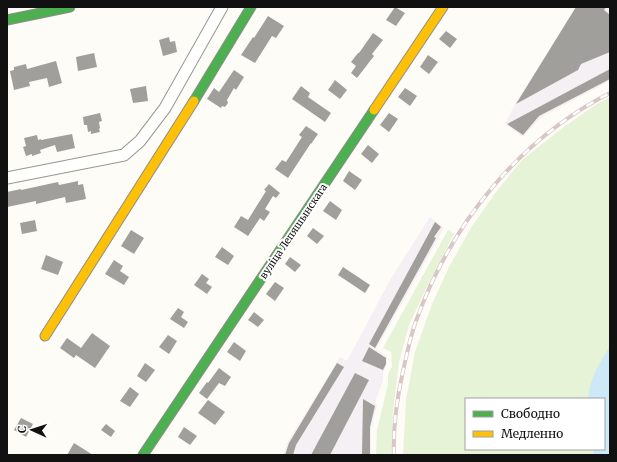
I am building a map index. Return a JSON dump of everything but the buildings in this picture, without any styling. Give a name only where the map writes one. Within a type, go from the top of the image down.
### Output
[{"type":"street","points":[[7,20],[70,7]]},
{"type":"street","points":[[7,178],[124,154],[130,150],[140,141],[165,108],[222,7]]},
{"type":"street","points":[[45,336],[185,116],[251,7]]},
{"type":"street","name":"вуліца Лепяшынскага","points":[[143,455],[443,7]]},
{"type":"shaded area","points":[[576,7],[610,7],[610,81],[540,118],[523,137],[505,124],[514,106]]},
{"type":"shaded area","points":[[430,217],[444,228],[376,349],[387,357],[387,364],[375,403],[377,405],[371,429],[371,455],[283,455],[287,443],[340,357],[347,361],[390,280]]},
{"type":"green space","points":[[610,97],[610,455],[403,455],[406,400],[415,352],[432,304],[449,267],[472,226],[496,192],[522,160],[557,132],[595,105]]},
{"type":"green space","points":[[448,230],[454,234],[409,325],[399,362],[393,412],[392,455],[376,455],[377,430],[388,384],[388,374],[392,367],[391,352],[383,348]]},
{"type":"water","points":[[610,346],[610,455],[594,455],[593,450],[605,450],[605,398],[588,398],[590,385]]},
{"type":"railway","points":[[394,455],[397,402],[410,339],[431,285],[448,251],[492,188],[517,160],[546,135],[577,112],[610,93]]},
{"type":"traffic: fast","points":[[7,20],[70,7]]},
{"type":"traffic: fast","points":[[194,101],[251,7]]},
{"type":"traffic: fast","points":[[143,455],[374,110]]},
{"type":"traffic: slow","points":[[374,110],[443,7]]},
{"type":"traffic: slow","points":[[45,336],[194,101]]}]
